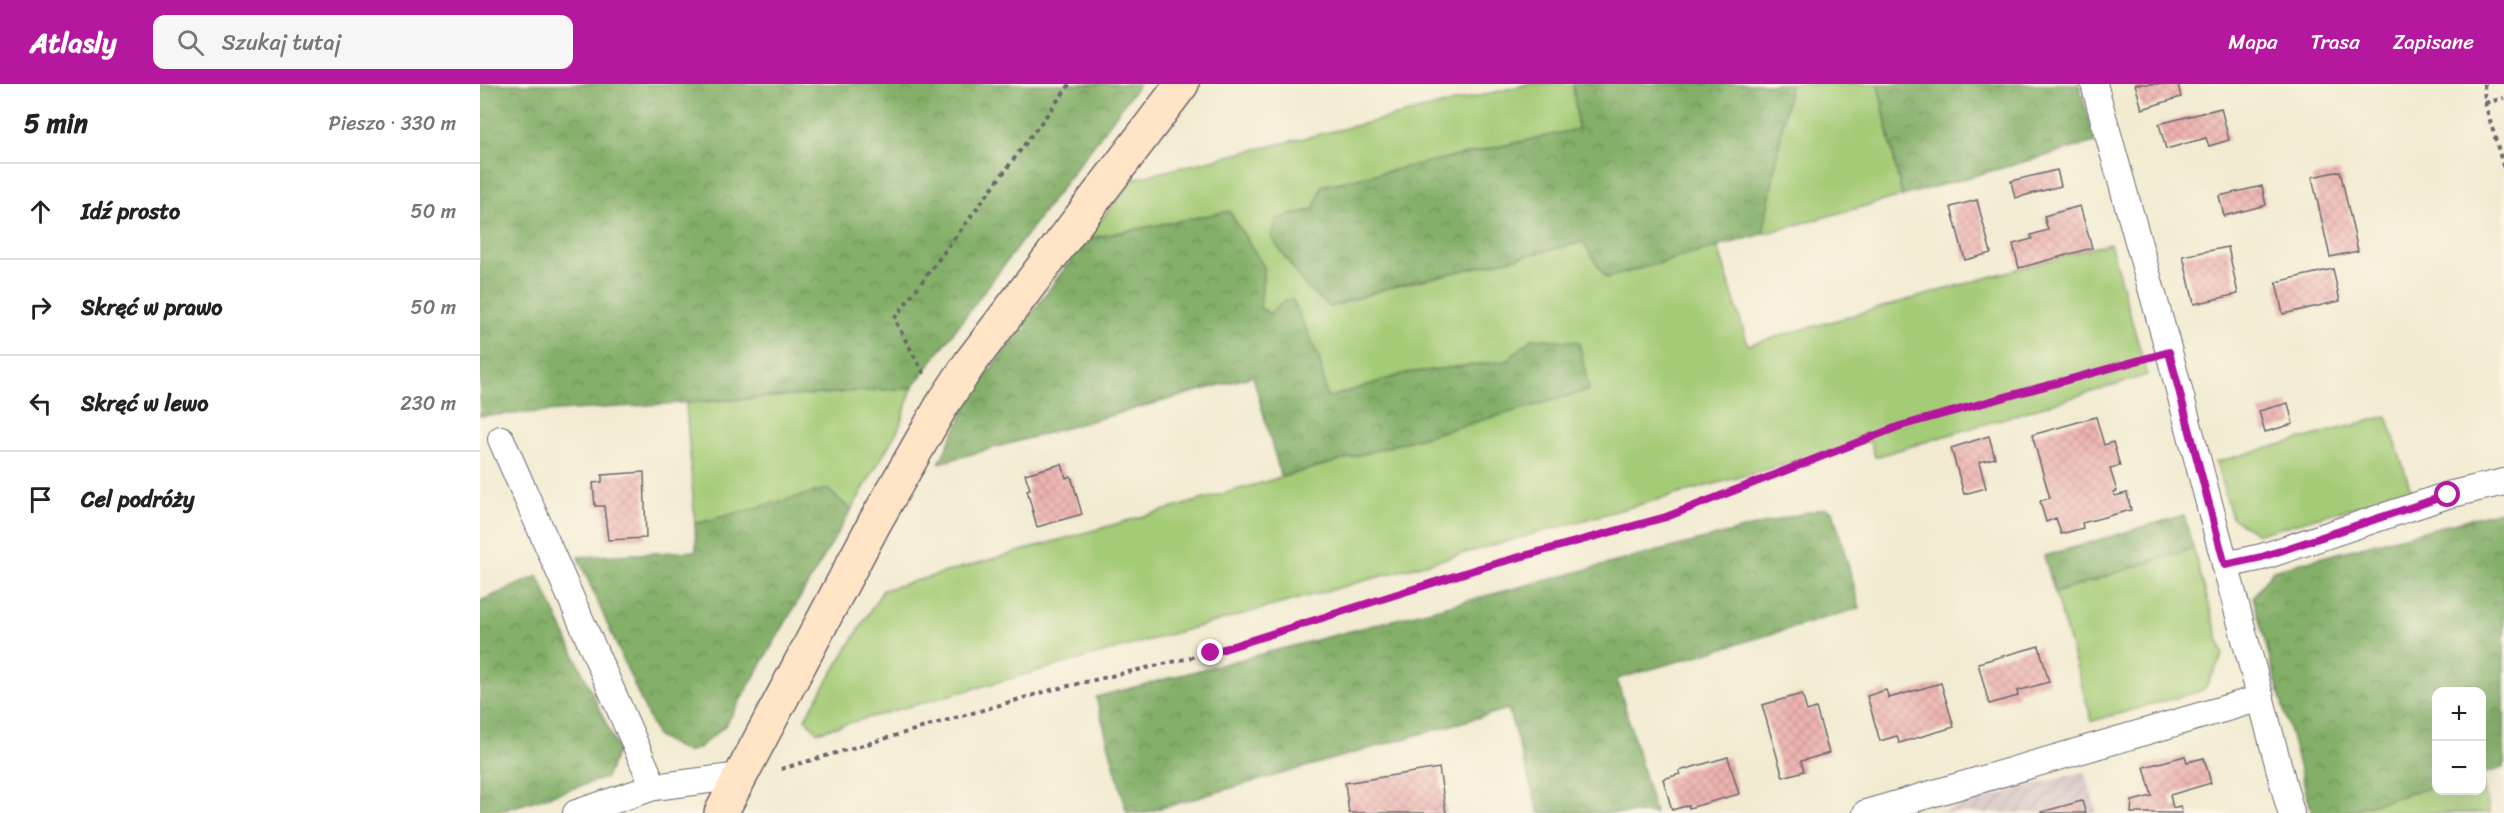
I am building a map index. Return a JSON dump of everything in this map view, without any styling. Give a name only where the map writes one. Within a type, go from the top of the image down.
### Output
[{"type":"street","points":[[721,813],[875,522],[942,405],[976,355],[1182,84]]},
{"type":"street","points":[[2094,84],[2169,352],[2291,813]]},
{"type":"street","points":[[501,439],[654,787]]},
{"type":"street","points":[[2225,565],[2262,557],[2448,495],[2504,482]]},
{"type":"street","points":[[1866,813],[2261,698]]},
{"type":"street","points":[[576,813],[654,787],[740,776]]},
{"type":"path","points":[[926,377],[894,319],[1070,84]]},
{"type":"path","points":[[2484,84],[2485,103],[2504,169]]},
{"type":"path","points":[[2485,103],[2504,98]]},
{"type":"path","points":[[740,776],[794,766],[1051,690],[1211,653],[1480,568],[1666,517],[1900,426],[2169,352]]},
{"type":"shaded area","points":[[2085,771],[2097,813],[1939,813],[1992,797]]},
{"type":"green space","points":[[480,84],[1139,84],[912,388],[480,416]]},
{"type":"green space","points":[[1529,84],[1573,84],[1578,129],[1322,186],[1314,209],[1277,219],[1330,307],[1388,288],[1584,242],[1607,278],[1718,247],[1748,345],[2110,243],[2147,375],[1875,457],[1870,441],[817,732],[805,718],[883,590],[1589,390],[1507,361],[1407,373],[1327,398],[1319,357],[1281,303],[1270,314],[1260,308],[1264,267],[1229,211],[1086,239],[1133,179]]},
{"type":"green space","points":[[1573,84],[1790,84],[1763,234],[1606,278],[1583,242],[1388,288],[1330,307],[1307,288],[1271,237],[1277,219],[1314,209],[1322,186],[1578,129]]},
{"type":"green space","points":[[1790,84],[1878,84],[1902,196],[1763,234]]},
{"type":"green space","points":[[1878,84],[2079,84],[2095,142],[1902,196]]},
{"type":"green space","points":[[1229,211],[1264,267],[1260,308],[1270,314],[1281,303],[1292,299],[1319,357],[1327,398],[1407,373],[1507,361],[1532,338],[1579,342],[1589,390],[1281,477],[1253,376],[939,463],[973,394],[1086,239]]},
{"type":"green space","points":[[912,388],[899,428],[851,510],[827,489],[695,524],[686,403]]},
{"type":"green space","points":[[2387,416],[2411,491],[2258,534],[2232,518],[2216,462]]},
{"type":"green space","points":[[827,489],[851,510],[726,725],[698,748],[687,752],[657,737],[578,557],[696,551],[695,524]]},
{"type":"green space","points":[[1824,508],[1833,511],[1860,608],[1617,679],[1655,813],[1539,813],[1508,709],[1144,813],[1127,813],[1096,697]]},
{"type":"green space","points":[[2504,510],[2504,768],[2486,773],[2486,687],[2432,687],[2432,787],[2342,813],[2312,813],[2253,597],[2273,570]]},
{"type":"green space","points":[[2184,515],[2193,548],[2055,593],[2044,556]]},
{"type":"green space","points":[[2193,548],[2223,655],[2204,690],[2092,721],[2055,593]]},
{"type":"green space","points":[[538,576],[618,749],[606,778],[495,813],[480,813],[480,601]]},
{"type":"green space","points":[[2432,787],[2432,795],[2486,795],[2490,813],[2342,813]]},
{"type":"building","points":[[2135,84],[2178,84],[2181,97],[2142,109]]},
{"type":"building","points":[[2221,108],[2229,140],[2209,146],[2206,138],[2166,149],[2159,124]]},
{"type":"building","points":[[2057,170],[2061,186],[2015,198],[2011,181]]},
{"type":"building","points":[[2340,171],[2358,251],[2330,257],[2312,177]]},
{"type":"building","points":[[2262,186],[2266,205],[2224,216],[2219,196]]},
{"type":"building","points":[[1977,200],[1991,253],[1965,260],[1951,207]]},
{"type":"building","points":[[2080,206],[2092,248],[2019,268],[2013,244],[2032,239],[2031,235],[2048,230],[2044,216]]},
{"type":"building","points":[[2228,247],[2238,294],[2194,304],[2183,256]]},
{"type":"building","points":[[2333,269],[2340,301],[2283,314],[2276,282]]},
{"type":"building","points":[[2288,403],[2293,424],[2265,432],[2259,411]]},
{"type":"building","points":[[2096,417],[2104,445],[2113,442],[2120,466],[2110,469],[2117,491],[2113,492],[2115,496],[2127,493],[2131,510],[2082,523],[2083,528],[2061,534],[2056,518],[2046,522],[2040,501],[2050,498],[2032,435]]},
{"type":"building","points":[[1989,436],[1995,458],[1979,462],[1986,488],[1964,494],[1951,448]]},
{"type":"building","points":[[1062,464],[1066,478],[1071,476],[1082,514],[1037,527],[1025,474]]},
{"type":"building","points":[[644,472],[646,538],[608,540],[604,506],[595,506],[593,483],[602,482],[602,475]]},
{"type":"building","points":[[2039,646],[2049,682],[2017,691],[2018,696],[1989,704],[1978,663]]},
{"type":"building","points":[[1941,683],[1954,727],[1899,743],[1897,736],[1880,741],[1867,696],[1886,690],[1889,698]]},
{"type":"building","points":[[1802,694],[1807,711],[1816,708],[1829,753],[1801,761],[1804,771],[1783,777],[1762,705]]},
{"type":"building","points":[[2185,756],[2187,762],[2204,758],[2211,783],[2170,795],[2173,808],[2180,806],[2182,813],[2131,813],[2132,801],[2152,796],[2144,767]]},
{"type":"building","points":[[1728,757],[1739,794],[1689,808],[1689,805],[1672,810],[1663,779],[1680,774],[1679,771]]},
{"type":"building","points":[[1439,768],[1446,813],[1349,813],[1345,783]]},
{"type":"building","points":[[2082,801],[2086,813],[2041,813],[2041,812]]},
{"type":"route","points":[[1211,653],[1480,568],[1666,517],[1756,484],[1900,426],[2169,352],[2225,565],[2262,557],[2448,495]]}]
